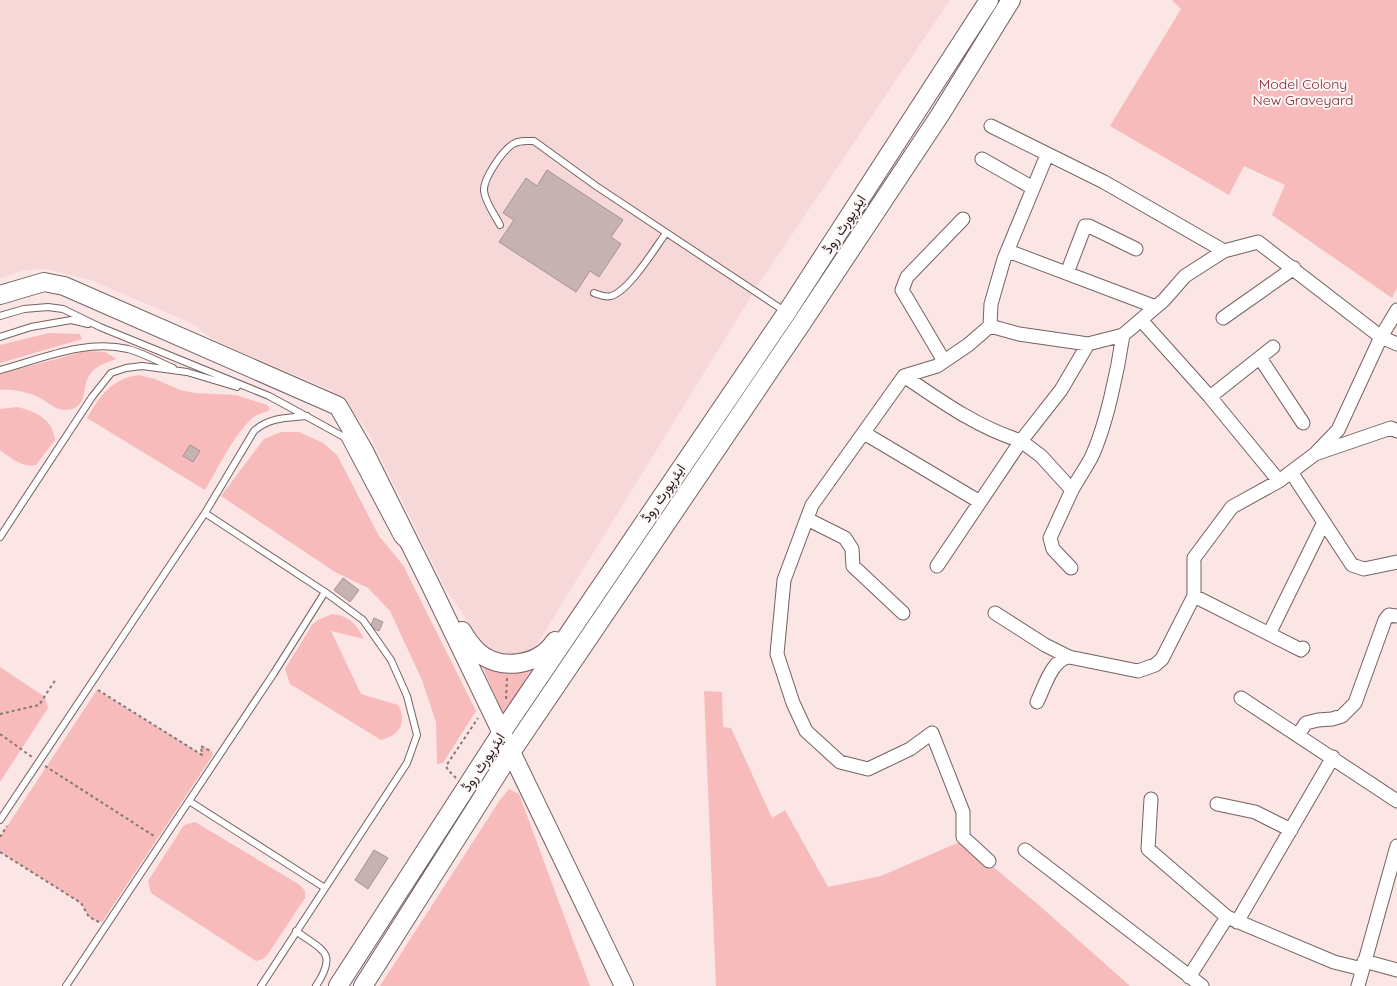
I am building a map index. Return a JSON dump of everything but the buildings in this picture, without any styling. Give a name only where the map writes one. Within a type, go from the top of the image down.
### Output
[{"type":"main road","name":"ایئرپورٹ روڈ","points":[[363,986],[512,751],[794,318],[989,0]]},
{"type":"main road","name":"ایئرپورٹ روڈ","points":[[338,986],[502,732],[590,603],[638,529],[794,318],[940,115],[1011,0]]},
{"type":"main road","points":[[0,295],[44,282],[64,286],[338,406],[364,451],[415,553],[512,751],[624,986]]},
{"type":"main road","points":[[430,584],[477,651],[495,661],[509,664],[532,660],[545,653],[567,622],[590,603]]},
{"type":"street","points":[[991,126],[1104,182],[1224,250]]},
{"type":"street","points":[[989,861],[963,837],[963,812],[932,733],[910,749],[868,770],[840,762],[806,731],[793,703],[777,654],[784,580],[812,505],[904,376],[937,366],[968,345],[990,326],[991,304],[1008,251],[1047,155]]},
{"type":"street","points":[[982,159],[1033,188]]},
{"type":"street","points":[[944,361],[902,290],[908,277],[963,219]]},
{"type":"street","points":[[1067,273],[1085,226],[1089,226],[1136,249]]},
{"type":"street","points":[[990,326],[1019,334],[1088,344],[1123,335],[1156,307],[1185,276],[1224,250],[1258,242],[1294,268],[1381,337],[1397,344]]},
{"type":"street","points":[[1008,251],[1156,307]]},
{"type":"street","points":[[1223,318],[1294,268]]},
{"type":"street","points":[[995,613],[1045,645],[1069,657],[1138,671],[1155,665],[1162,659],[1194,596],[1194,558],[1232,507],[1291,472],[1315,454],[1338,430],[1381,337],[1397,310]]},
{"type":"street","points":[[1141,320],[1210,397],[1279,480]]},
{"type":"street","points":[[1071,568],[1053,549],[1050,538],[1072,490],[1091,457],[1098,439],[1120,356],[1123,335]]},
{"type":"street","points":[[937,566],[1021,441],[1061,390],[1088,344]]},
{"type":"street","points":[[1210,397],[1273,347]]},
{"type":"street","points":[[1260,358],[1303,423]]},
{"type":"street","points":[[904,376],[945,405],[994,433],[1021,441],[1041,456],[1072,490]]},
{"type":"street","points":[[1315,454],[1391,428],[1397,430]]},
{"type":"street","points":[[864,432],[980,502]]},
{"type":"street","points":[[1291,472],[1352,565],[1364,569],[1397,562]]},
{"type":"street","points":[[807,519],[845,538],[852,549],[853,566],[903,612]]},
{"type":"street","points":[[1268,634],[1324,522]]},
{"type":"street","points":[[1194,596],[1301,650],[1304,648]]},
{"type":"street","points":[[1298,735],[1306,723],[1342,716],[1355,703],[1385,620],[1389,615],[1397,616]]},
{"type":"street","points":[[1037,702],[1055,665],[1063,658],[1069,657]]},
{"type":"street","points":[[1241,698],[1333,757],[1397,801]]},
{"type":"street","points":[[1189,977],[1232,920],[1291,830],[1333,757]]},
{"type":"street","points":[[1151,800],[1148,849],[1232,920],[1334,962],[1397,970]]},
{"type":"street","points":[[1217,804],[1255,812],[1291,830]]},
{"type":"street","points":[[1358,986],[1363,965],[1391,893],[1397,846]]},
{"type":"street","points":[[1025,850],[1202,986]]},
{"type":"lane","points":[[500,225],[484,193],[484,183],[501,156],[512,144],[523,140],[534,142],[666,233],[794,318]]},
{"type":"lane","points":[[594,293],[604,297],[611,296],[621,291],[644,264],[666,233]]},
{"type":"lane","points":[[0,316],[24,309],[48,307],[63,309],[100,327],[269,396],[344,437],[398,539],[415,553]]},
{"type":"lane","points":[[0,337],[30,328],[71,320],[100,327]]},
{"type":"lane","points":[[0,370],[82,347],[101,345],[129,349],[182,371],[269,396]]},
{"type":"lane","points":[[0,537],[92,397],[111,373],[126,368],[142,366],[182,371]]},
{"type":"lane","points":[[0,820],[205,513],[254,431],[262,424],[272,420],[307,416]]},
{"type":"lane","points":[[205,513],[325,592],[363,620],[391,660],[407,696],[417,735],[407,764],[261,986]]},
{"type":"lane","points":[[66,986],[274,674],[325,592]]},
{"type":"lane","points":[[190,801],[325,888]]},
{"type":"lane","points":[[296,931],[325,952],[328,960],[327,968],[316,986]]},
{"type":"path","points":[[506,699],[508,675]]},
{"type":"path","points":[[0,714],[39,705],[56,679]]},
{"type":"path","points":[[97,690],[202,755],[202,746],[210,749],[213,755]]},
{"type":"path","points":[[459,779],[451,774],[446,766],[478,718]]},
{"type":"path","points":[[0,734],[39,762],[162,842]]},
{"type":"path","points":[[0,852],[81,903],[89,917],[96,921],[102,922]]},
{"type":"shaded area","points":[[0,0],[950,0],[760,282],[534,649],[520,656],[504,656],[488,649],[478,639],[458,606],[447,592],[368,432],[345,401],[328,389],[215,341],[191,323],[90,280],[48,269],[25,270],[0,278]]},
{"type":"green space","name":"Model Colony New Graveyard","points":[[1172,0],[1397,0],[1397,288],[1392,298],[1272,215],[1285,185],[1244,166],[1229,195],[1110,126],[1181,9]]},
{"type":"green space","points":[[49,333],[80,334],[82,339],[0,363],[0,345]]},
{"type":"green space","points":[[86,351],[105,352],[117,359],[100,366],[91,373],[86,383],[81,403],[72,409],[62,410],[36,396],[23,392],[0,390],[0,374]]},
{"type":"green space","points":[[139,375],[155,379],[180,390],[195,393],[236,395],[267,405],[270,409],[253,417],[244,427],[226,453],[205,490],[87,418],[107,390],[121,380]]},
{"type":"green space","points":[[17,407],[42,417],[47,421],[54,433],[55,440],[36,465],[31,466],[21,464],[0,450],[0,409]]},
{"type":"green space","points":[[281,432],[299,432],[323,443],[337,455],[379,536],[403,565],[476,711],[443,763],[437,764],[436,722],[422,680],[390,611],[368,588],[335,572],[221,496],[264,439]]},
{"type":"green space","points":[[332,614],[348,619],[352,622],[364,639],[331,631],[361,694],[398,705],[401,711],[402,722],[400,727],[397,732],[387,738],[381,740],[290,684],[285,669],[312,625],[318,620]]},
{"type":"green space","points":[[480,661],[534,664],[504,716]]},
{"type":"green space","points":[[0,667],[45,697],[48,708],[0,782]]},
{"type":"green space","points":[[97,690],[201,754],[201,746],[210,749],[213,755],[102,922],[96,921],[89,917],[81,903],[0,852],[0,837]]},
{"type":"green space","points":[[704,691],[722,692],[723,727],[731,728],[772,818],[785,810],[828,887],[881,876],[962,841],[1041,907],[1130,986],[716,986]]},
{"type":"green space","points":[[509,789],[519,794],[590,986],[380,986],[500,800]]},
{"type":"green space","points":[[195,822],[300,885],[305,891],[305,898],[268,954],[263,959],[256,961],[151,893],[148,881],[184,825]]}]
